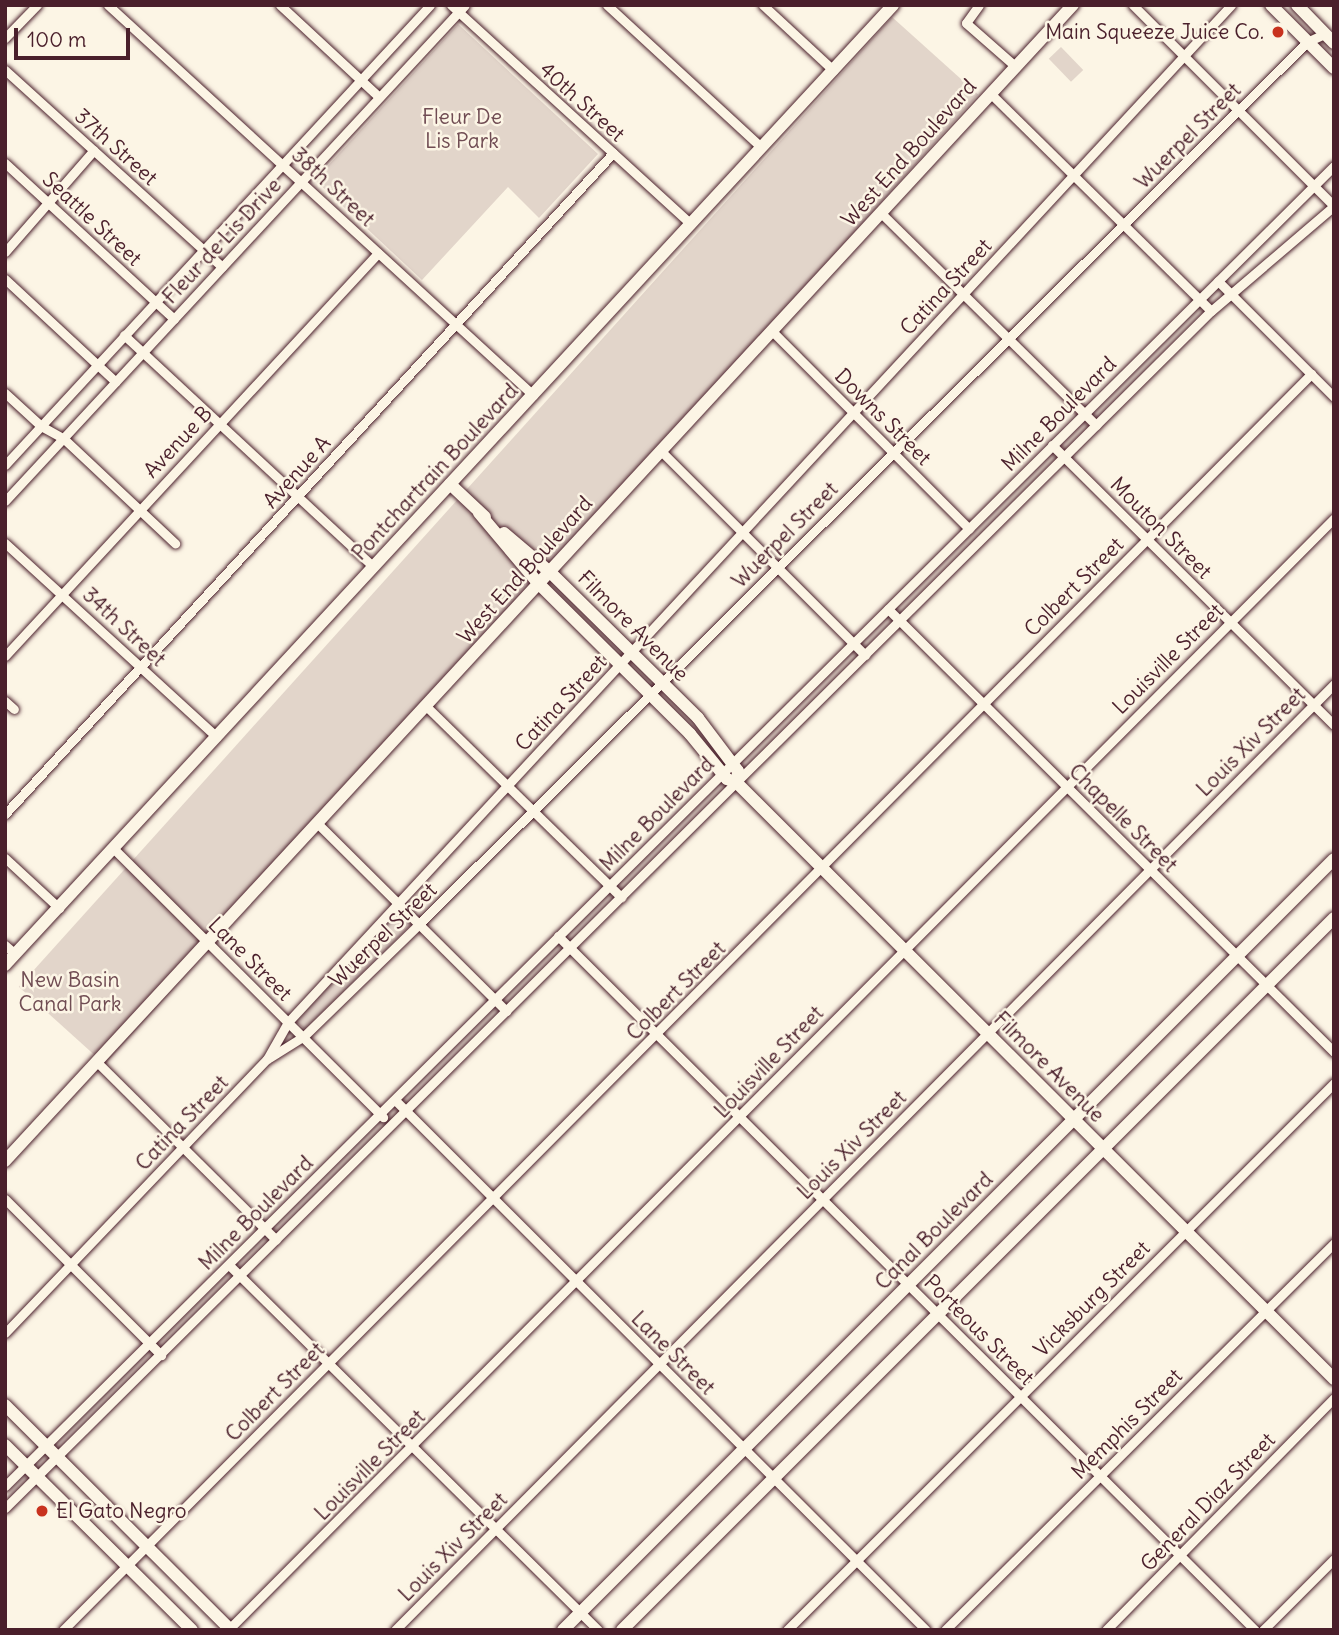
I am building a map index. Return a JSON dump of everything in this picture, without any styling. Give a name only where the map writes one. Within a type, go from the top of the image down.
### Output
[{"type":"main road","name":"Pontchartrain Boulevard","points":[[5,965],[10,950],[59,908],[893,5]]},
{"type":"main road","name":"West End Boulevard","points":[[5,1161],[1073,5]]},
{"type":"main road","points":[[1271,5],[1334,68]]},
{"type":"main road","points":[[1297,5],[1329,38]]},
{"type":"main road","name":"Filmore Avenue","points":[[450,484],[479,513],[539,584],[651,694],[722,774],[737,783],[1334,1379]]},
{"type":"main road","name":"Filmore Avenue","points":[[479,513],[550,572],[662,682],[733,763],[737,783]]},
{"type":"main road","name":"Canal Boulevard","points":[[563,1630],[1334,859]]},
{"type":"main road","points":[[622,1630],[1105,1150],[1334,918]]},
{"type":"main road","points":[[5,1405],[230,1629]]},
{"type":"main road","points":[[5,1444],[192,1630]]},
{"type":"street","points":[[5,38],[37,5]]},
{"type":"street","name":"38th Street","points":[[108,5],[533,395]]},
{"type":"street","points":[[280,5],[379,97]]},
{"type":"street","name":"Fleur de Lis Drive","points":[[5,465],[430,5]]},
{"type":"street","points":[[607,5],[761,147]]},
{"type":"street","points":[[763,5],[833,70]]},
{"type":"street","points":[[979,5],[966,23],[1015,66]]},
{"type":"street","points":[[1133,5],[1240,109],[1334,206]]},
{"type":"street","name":"Catina Street","points":[[5,1333],[267,1059],[288,1022],[1231,5]]},
{"type":"street","name":"Fleur de Lis Drive","points":[[5,501],[301,182],[458,8]]},
{"type":"street","name":"40th Street","points":[[458,8],[691,224]]},
{"type":"street","name":"Wuerpel Street","points":[[267,1059],[303,1037],[419,924],[1307,42],[1329,38]]},
{"type":"street","name":"37th Street","points":[[5,70],[222,267]]},
{"type":"street","points":[[990,93],[1212,312]]},
{"type":"street","points":[[5,252],[94,150]]},
{"type":"street","name":"Avenue A","points":[[5,814],[612,153]]},
{"type":"street","name":"Seattle Street","points":[[5,163],[174,319]]},
{"type":"street","name":"Milne Boulevard","points":[[5,1486],[1334,166]]},
{"type":"street","name":"Milne Boulevard","points":[[5,1508],[1230,293],[1277,259],[1334,206]]},
{"type":"street","points":[[881,213],[1011,337],[1097,425]]},
{"type":"street","name":"Avenue B","points":[[5,656],[378,253]]},
{"type":"street","points":[[5,279],[116,382]]},
{"type":"street","points":[[1218,281],[1334,397]]},
{"type":"street","name":"Downs Street","points":[[772,331],[969,528]]},
{"type":"street","points":[[124,335],[373,566]]},
{"type":"street","name":"Colbert Street","points":[[63,1630],[1311,374]]},
{"type":"street","points":[[5,393],[41,426],[63,438],[175,543]]},
{"type":"street","name":"Mouton Street","points":[[1052,446],[1334,725]]},
{"type":"street","points":[[660,450],[865,654]]},
{"type":"street","name":"Louisville Street","points":[[230,1629],[412,1449],[576,1280],[1334,518]]},
{"type":"street","name":"34th Street","points":[[5,543],[217,737]]},
{"type":"street","name":"Chapelle Street","points":[[888,609],[1334,1052]]},
{"type":"street","name":"Louis Xiv Street","points":[[395,1630],[1334,684]]},
{"type":"street","points":[[5,701],[14,709]]},
{"type":"street","points":[[427,707],[621,897]]},
{"type":"street","points":[[317,823],[506,1011]]},
{"type":"street","name":"Lane Street","points":[[114,849],[391,1125]]},
{"type":"street","points":[[5,858],[59,908]]},
{"type":"street","name":"Porteous Street","points":[[558,936],[1255,1630]]},
{"type":"street","points":[[97,1062],[276,1240]]},
{"type":"street","name":"Vicksburg Street","points":[[787,1630],[1334,1083]]},
{"type":"street","name":"Lane Street","points":[[395,1100],[926,1630]]},
{"type":"street","points":[[5,1199],[161,1354]]},
{"type":"street","name":"Memphis Street","points":[[945,1630],[1334,1243]]},
{"type":"street","points":[[229,1265],[412,1449],[598,1630]]},
{"type":"street","name":"General Diaz Street","points":[[1106,1630],[1334,1398]]},
{"type":"street","points":[[1263,1630],[1334,1559]]},
{"type":"green space","name":"New Basin Canal Park","points":[[892,17],[978,95],[105,1064],[19,987]]},
{"type":"green space","name":"Fleur De Lis Park","points":[[458,24],[598,154],[539,218],[508,187],[422,280],[315,180]]},
{"type":"green space","points":[[1061,47],[1083,70],[1071,82],[1049,59]]},
{"type":"green space","points":[[398,910],[412,924],[305,1029],[296,1022]]},
{"type":"place","name":"Main Squeeze Juice Co.","points":[[1278,32]]},
{"type":"place","name":"El Gato Negro","points":[[42,1511]]}]
